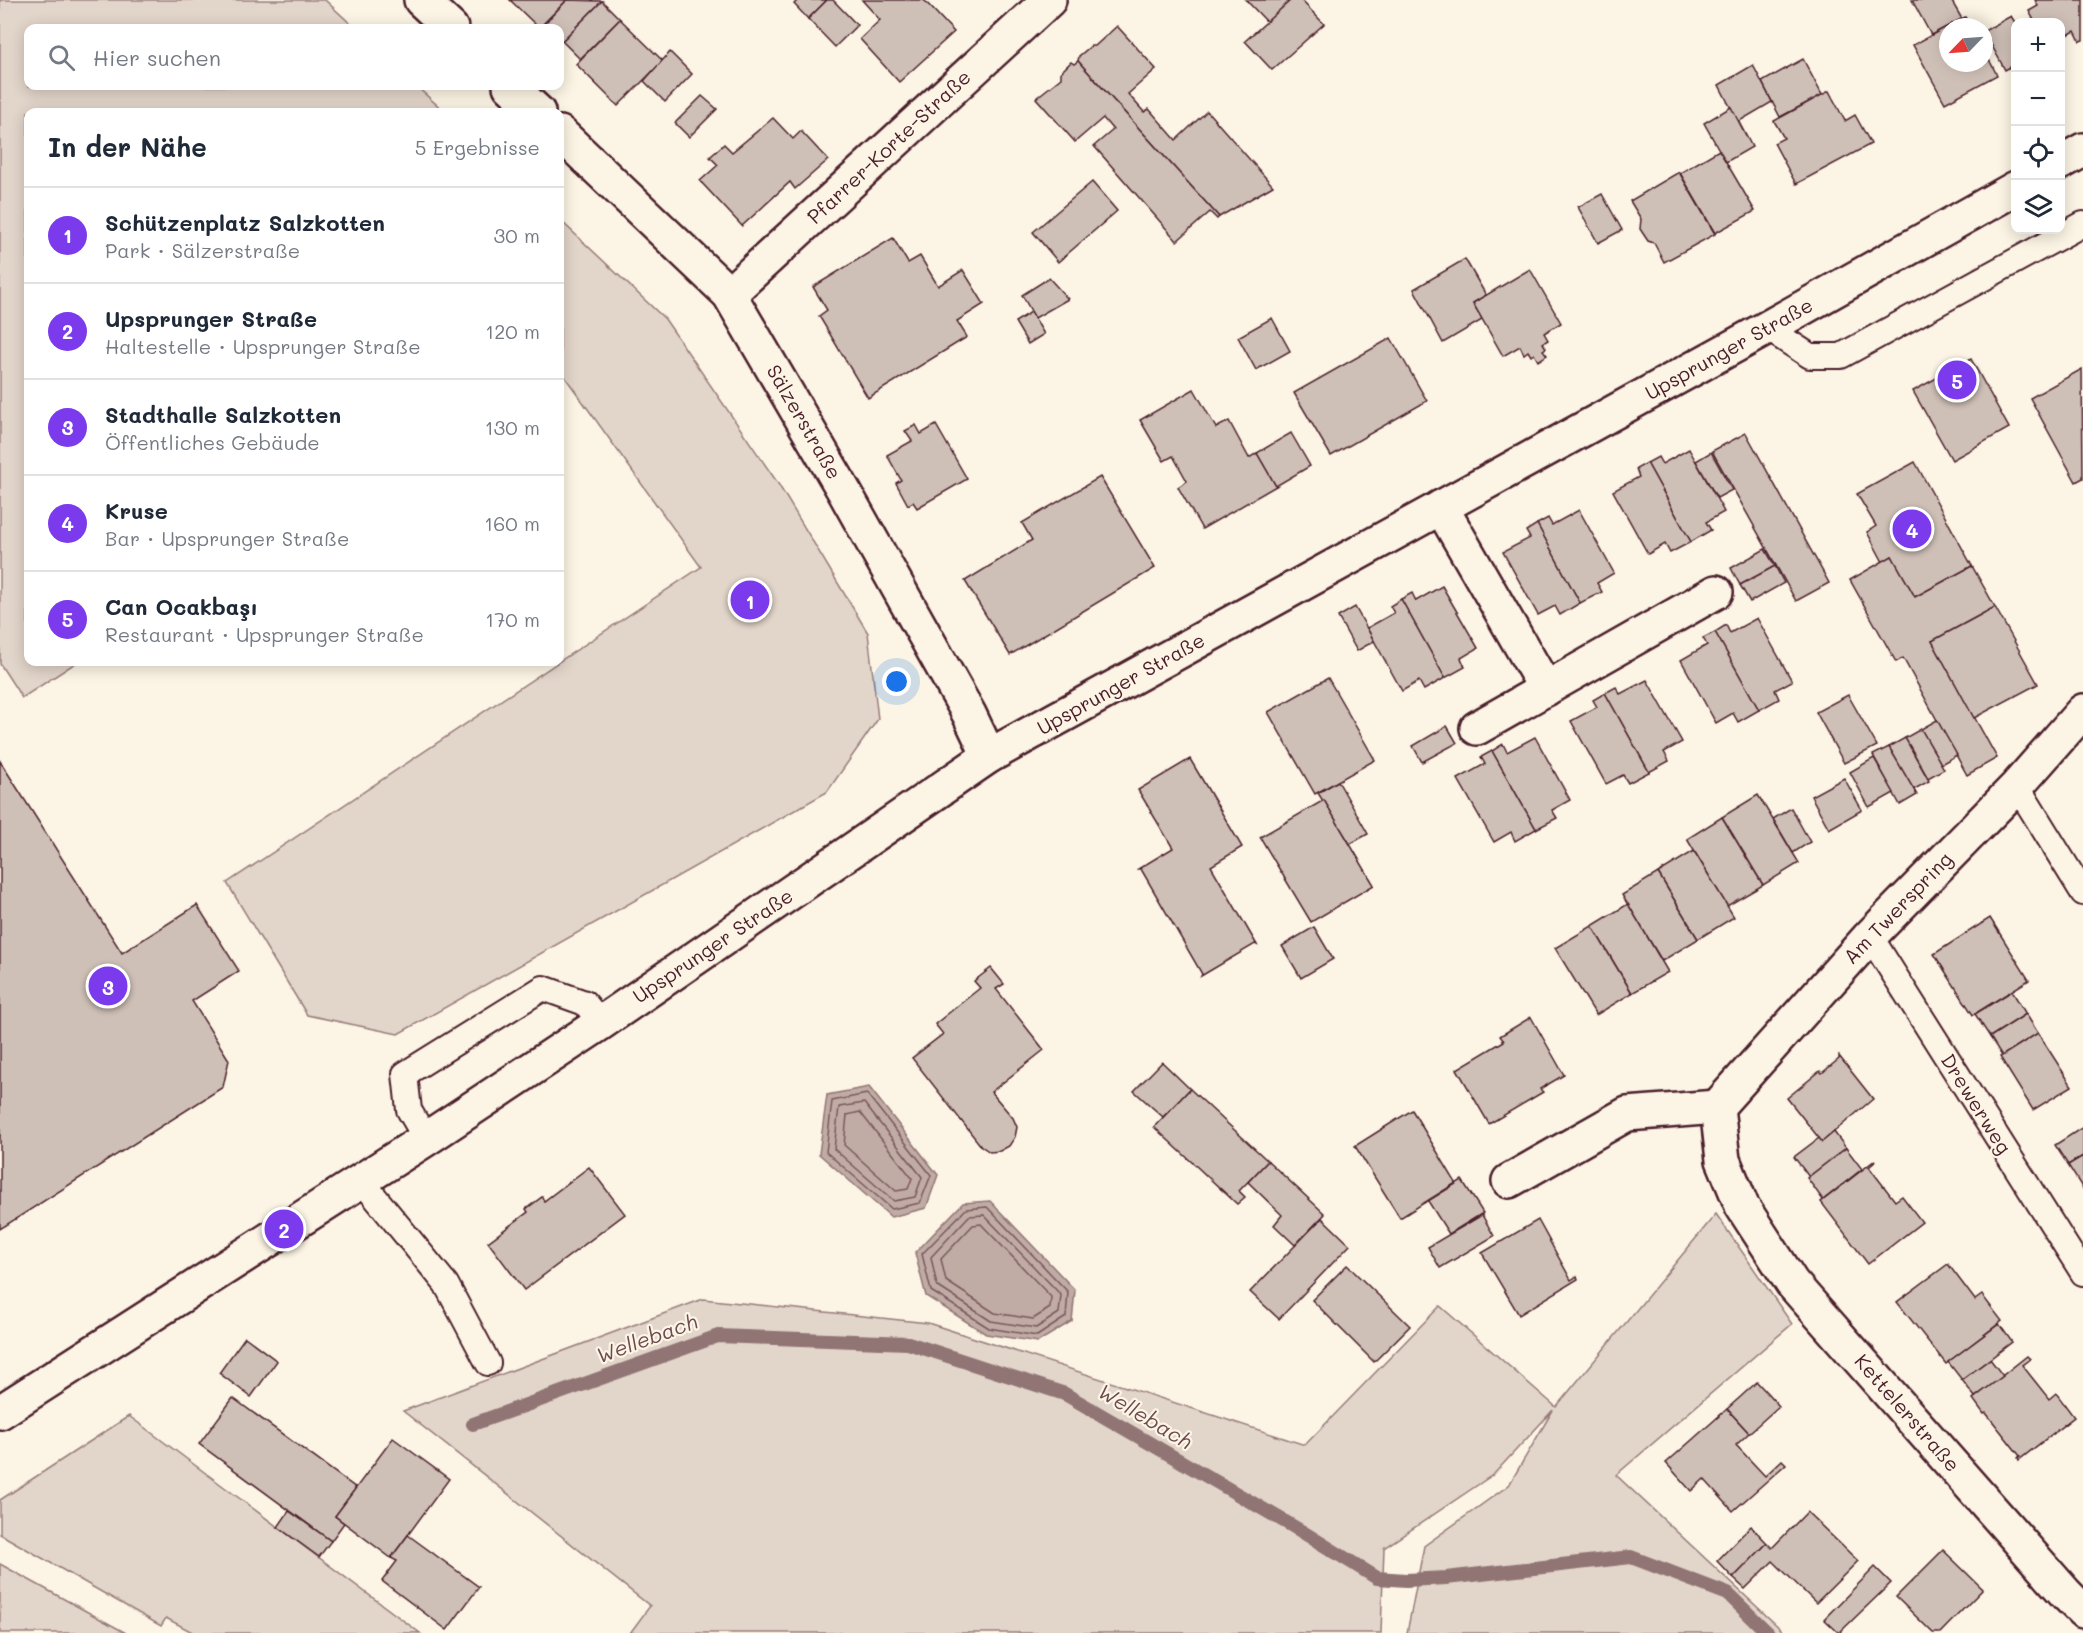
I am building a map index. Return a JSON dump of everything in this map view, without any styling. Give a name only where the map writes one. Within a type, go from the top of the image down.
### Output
[{"type":"street","points":[[421,0],[447,24]]},
{"type":"street","name":"Pfarrer-Korte-Straße","points":[[729,294],[1049,0]]},
{"type":"street","points":[[514,90],[534,108]]},
{"type":"street","name":"Sälzerstraße","points":[[564,137],[729,294],[850,501],[969,714],[989,756]]},
{"type":"street","points":[[2065,161],[2083,150]]},
{"type":"street","name":"Upsprunger Straße","points":[[0,1412],[426,1139],[601,1023],[989,756],[1767,328],[2011,191]]},
{"type":"street","points":[[1441,507],[1546,689]]},
{"type":"street","points":[[1477,728],[1716,592]]},
{"type":"street","name":"Am Twerspring","points":[[1717,1107],[1870,936],[2017,786],[2083,711]]},
{"type":"street","points":[[1509,1181],[1627,1114],[1717,1107]]},
{"type":"street","name":"Kettelerstraße","points":[[1717,1107],[1723,1160],[1742,1206],[1792,1283],[2083,1611]]},
{"type":"lane","points":[[1767,328],[1810,356],[1841,356],[2083,224]]},
{"type":"lane","points":[[2017,786],[2083,893]]},
{"type":"lane","name":"Drewerweg","points":[[1870,936],[2083,1273]]},
{"type":"lane","points":[[426,1139],[410,1110],[405,1074],[543,988],[585,1003],[601,1023]]},
{"type":"lane","points":[[361,1180],[446,1284],[488,1363]]},
{"type":"shaded area","points":[[0,0],[325,0],[351,24],[24,24],[24,90],[420,90],[441,108],[24,108],[24,666],[71,666],[22,698],[0,664]]},
{"type":"shaded area","points":[[564,224],[665,319],[777,482],[868,633],[878,719],[827,792],[398,1034],[307,1015],[227,883],[552,666],[564,666],[564,658],[701,567],[564,376]]},
{"type":"shaded area","points":[[1716,1214],[1792,1324],[1616,1475],[1785,1633],[1407,1633],[1424,1546],[1509,1485],[1553,1410],[1494,1474],[1384,1548],[1381,1633],[630,1633],[650,1606],[403,1411],[703,1299],[928,1323],[1305,1445],[1440,1306],[1556,1407]]},
{"type":"shaded area","points":[[129,1416],[420,1633],[194,1633],[166,1618],[161,1626],[0,1534],[0,1500]]},
{"type":"shaded area","points":[[0,1564],[126,1633],[0,1633]]},
{"type":"water","points":[[869,1087],[938,1175],[926,1208],[891,1217],[819,1154],[827,1095]]},
{"type":"water","points":[[990,1201],[1075,1290],[1072,1321],[1038,1342],[986,1334],[926,1296],[915,1253],[963,1203]]},
{"type":"building","points":[[510,0],[567,0],[543,24],[535,24]]},
{"type":"building","points":[[567,0],[602,1],[564,39],[564,24],[544,24]]},
{"type":"building","points":[[798,0],[827,0],[808,19],[794,4]]},
{"type":"building","points":[[827,0],[833,0],[857,25],[835,47],[808,19]]},
{"type":"building","points":[[862,0],[924,0],[954,32],[899,82],[860,39],[880,20]]},
{"type":"building","points":[[1246,0],[1286,0],[1288,3],[1267,22]]},
{"type":"building","points":[[1291,0],[1301,0],[1324,24],[1272,70],[1245,41]]},
{"type":"building","points":[[1912,0],[1951,0],[1961,18],[1939,18],[1939,31],[1931,35]]},
{"type":"building","points":[[2035,0],[2083,0],[2083,40],[2080,41],[2075,31],[2065,36],[2065,18],[2033,18],[2029,11],[2038,6]]},
{"type":"building","points":[[602,1],[620,19],[580,59],[564,43],[564,39]]},
{"type":"building","points":[[2011,16],[2012,18],[2011,67],[2005,70],[1993,48],[1993,26]]},
{"type":"building","points":[[620,19],[663,61],[618,106],[576,64]]},
{"type":"building","points":[[1117,26],[1156,69],[1128,94],[1144,112],[1149,109],[1176,140],[1207,111],[1273,186],[1219,217],[1078,61],[1079,56],[1091,46],[1095,46]]},
{"type":"building","points":[[1939,31],[1939,72],[1993,72],[1993,67],[1997,75],[1945,103],[1913,45]]},
{"type":"building","points":[[670,52],[692,74],[665,102],[644,81]]},
{"type":"building","points":[[1803,59],[1822,95],[1780,117],[1762,82]]},
{"type":"building","points":[[1078,61],[1219,217],[1217,219],[1210,212],[1177,241],[1094,146],[1113,130],[1103,118],[1075,142],[1036,98],[1061,78],[1061,72],[1071,62],[1074,64]]},
{"type":"building","points":[[1753,65],[1772,102],[1738,122],[1719,85]]},
{"type":"building","points":[[1829,91],[1845,121],[1855,115],[1871,144],[1796,184],[1774,143],[1784,138],[1774,121]]},
{"type":"building","points":[[702,96],[717,109],[689,137],[675,123]]},
{"type":"building","points":[[1731,107],[1752,147],[1726,162],[1704,123]]},
{"type":"building","points":[[773,118],[793,139],[801,131],[828,160],[795,189],[790,182],[742,226],[700,181],[718,165],[710,157],[724,144],[732,152]]},
{"type":"building","points":[[1719,150],[1755,211],[1715,233],[1680,173]]},
{"type":"building","points":[[1679,172],[1715,234],[1664,262],[1654,243],[1648,241],[1640,229],[1641,219],[1630,201]]},
{"type":"building","points":[[1092,182],[1117,211],[1058,262],[1033,232]]},
{"type":"building","points":[[1602,194],[1622,230],[1598,243],[1578,207]]},
{"type":"building","points":[[893,238],[908,263],[920,256],[938,286],[963,270],[984,304],[957,321],[967,337],[868,398],[819,316],[827,310],[813,287]]},
{"type":"building","points":[[1465,259],[1486,295],[1473,303],[1482,320],[1443,343],[1414,289]]},
{"type":"building","points":[[1530,269],[1561,323],[1544,333],[1548,340],[1543,343],[1546,348],[1543,350],[1547,355],[1538,361],[1534,354],[1531,356],[1528,351],[1524,354],[1520,346],[1503,356],[1473,303]]},
{"type":"building","points":[[1049,278],[1068,299],[1035,318],[1022,295]]},
{"type":"building","points":[[1031,312],[1044,334],[1028,344],[1015,322]]},
{"type":"building","points":[[1272,318],[1290,351],[1256,370],[1238,337]]},
{"type":"building","points":[[1391,338],[1427,401],[1331,456],[1294,393]]},
{"type":"building","points":[[1971,359],[2009,428],[1952,460],[1913,391]]},
{"type":"building","points":[[2082,369],[2083,478],[2076,482],[2030,398]]},
{"type":"building","points":[[1194,389],[1216,428],[1229,421],[1249,458],[1257,453],[1276,486],[1202,529],[1178,487],[1187,481],[1173,456],[1164,461],[1140,420]]},
{"type":"building","points":[[916,425],[921,434],[936,425],[967,479],[917,508],[913,502],[908,505],[896,483],[901,480],[887,455],[912,441],[905,431]]},
{"type":"building","points":[[1291,433],[1310,466],[1276,486],[1257,453]]},
{"type":"building","points":[[1746,433],[1829,583],[1796,601],[1712,451]]},
{"type":"building","points":[[1689,449],[1724,512],[1706,522],[1711,530],[1691,542],[1647,463],[1658,457],[1662,464]]},
{"type":"building","points":[[1711,452],[1732,490],[1717,498],[1696,461]]},
{"type":"building","points":[[1915,462],[1972,566],[1915,597],[1892,556],[1883,562],[1867,532],[1876,526],[1857,494]]},
{"type":"building","points":[[1647,463],[1691,542],[1670,553],[1665,544],[1648,554],[1613,491],[1639,477],[1636,469]]},
{"type":"building","points":[[1100,477],[1155,568],[1010,655],[965,581],[1032,540],[1022,523]]},
{"type":"building","points":[[1579,510],[1614,573],[1597,583],[1602,592],[1580,603],[1537,524],[1548,518],[1552,525]]},
{"type":"building","points":[[1537,524],[1580,603],[1560,615],[1555,606],[1538,615],[1503,552],[1530,538],[1526,531]]},
{"type":"building","points":[[1765,549],[1775,566],[1740,585],[1731,568]]},
{"type":"building","points":[[1892,556],[1915,597],[1972,566],[1995,607],[1932,641],[1997,758],[1967,775],[1903,658],[1896,662],[1850,580]]},
{"type":"building","points":[[1775,566],[1784,583],[1750,602],[1740,585]]},
{"type":"building","points":[[1442,586],[1478,648],[1461,658],[1465,667],[1445,678],[1401,599],[1412,593],[1416,601]]},
{"type":"building","points":[[1401,599],[1445,678],[1424,690],[1419,681],[1402,691],[1367,628],[1394,613],[1390,606]]},
{"type":"building","points":[[1355,607],[1374,641],[1357,651],[1338,617]]},
{"type":"building","points":[[1995,607],[2038,684],[1974,718],[1932,641]]},
{"type":"building","points":[[1757,618],[1792,681],[1775,690],[1779,699],[1759,710],[1715,632],[1726,625],[1730,633]]},
{"type":"building","points":[[1715,632],[1759,710],[1738,722],[1733,713],[1716,723],[1681,660],[1707,645],[1703,638]]},
{"type":"building","points":[[1328,678],[1375,760],[1315,794],[1268,712]]},
{"type":"building","points":[[1647,680],[1682,742],[1664,752],[1669,761],[1649,772],[1605,693],[1616,687],[1620,694]]},
{"type":"building","points":[[1605,693],[1649,772],[1628,783],[1623,775],[1606,784],[1571,721],[1597,707],[1593,700]]},
{"type":"building","points":[[1848,695],[1877,746],[1844,763],[1816,712]]},
{"type":"building","points":[[1937,720],[1957,755],[1941,764],[1921,729]]},
{"type":"building","points":[[1447,726],[1457,743],[1422,762],[1413,746]]},
{"type":"building","points":[[1921,729],[1944,769],[1928,778],[1905,738]]},
{"type":"building","points":[[1535,737],[1570,800],[1552,810],[1557,818],[1536,829],[1492,751],[1503,744],[1507,752]]},
{"type":"building","points":[[1905,738],[1929,781],[1913,790],[1889,747]]},
{"type":"building","points":[[1889,747],[1917,795],[1900,805],[1873,755]]},
{"type":"building","points":[[1492,751],[1536,829],[1515,841],[1511,832],[1494,842],[1458,779],[1485,764],[1481,757]]},
{"type":"building","points":[[1874,758],[1894,793],[1869,807],[1850,772]]},
{"type":"building","points":[[1190,759],[1242,847],[1211,866],[1257,945],[1255,944],[1201,976],[1202,974],[1141,869],[1138,869],[1173,848],[1138,790]]},
{"type":"building","points":[[0,761],[122,953],[197,905],[239,971],[192,1001],[229,1060],[223,1087],[0,1229]]},
{"type":"building","points":[[1844,778],[1862,810],[1829,829],[1811,796]]},
{"type":"building","points":[[1338,781],[1368,834],[1350,844],[1318,793]]},
{"type":"building","points":[[1758,795],[1799,863],[1763,885],[1722,817]]},
{"type":"building","points":[[1324,800],[1374,885],[1311,922],[1260,837]]},
{"type":"building","points":[[1791,808],[1810,842],[1793,853],[1773,819]]},
{"type":"building","points":[[1722,817],[1763,885],[1727,906],[1687,839]]},
{"type":"building","points":[[1694,851],[1734,917],[1698,939],[1658,873]]},
{"type":"building","points":[[1658,873],[1698,939],[1662,961],[1622,895]]},
{"type":"building","points":[[1628,904],[1668,972],[1632,993],[1592,926]]},
{"type":"building","points":[[1990,918],[2029,980],[1973,1015],[1934,954]]},
{"type":"building","points":[[1592,926],[1632,993],[1596,1015],[1555,948]]},
{"type":"building","points":[[1314,927],[1333,959],[1301,978],[1282,946]]},
{"type":"building","points":[[991,968],[1004,984],[996,989],[1044,1050],[991,1092],[1013,1118],[1017,1127],[1015,1137],[1009,1146],[1000,1151],[990,1152],[981,1146],[912,1058],[943,1034],[935,1024],[980,988],[974,981]]},
{"type":"building","points":[[2012,991],[2026,1014],[1990,1037],[1975,1014]]},
{"type":"building","points":[[2026,1014],[2038,1033],[2002,1056],[1990,1037]]},
{"type":"building","points":[[1531,1017],[1564,1075],[1540,1089],[1543,1092],[1489,1124],[1457,1069],[1504,1041],[1500,1036]]},
{"type":"building","points":[[2038,1033],[2072,1086],[2033,1110],[2000,1057]]},
{"type":"building","points":[[1839,1056],[1873,1099],[1822,1142],[1787,1098],[1820,1071],[1822,1073],[1839,1059]]},
{"type":"building","points":[[1162,1062],[1190,1089],[1163,1117],[1134,1091]]},
{"type":"building","points":[[1190,1089],[1268,1161],[1239,1191],[1245,1197],[1237,1204],[1154,1127]]},
{"type":"building","points":[[1412,1110],[1456,1183],[1400,1218],[1355,1146]]},
{"type":"building","points":[[2083,1127],[2083,1156],[2068,1165],[2055,1145]]},
{"type":"building","points":[[1834,1132],[1846,1148],[1809,1177],[1794,1157],[1819,1138],[1822,1142]]},
{"type":"building","points":[[1846,1148],[1862,1169],[1823,1200],[1807,1178]]},
{"type":"building","points":[[2083,1156],[2083,1189],[2068,1165]]},
{"type":"building","points":[[1875,1160],[1869,1167],[1895,1201],[1902,1196],[1922,1222],[1868,1264],[1821,1202]]},
{"type":"building","points":[[1268,1161],[1325,1214],[1295,1245],[1274,1225],[1282,1215],[1248,1182]]},
{"type":"building","points":[[589,1167],[625,1214],[524,1290],[488,1242],[528,1212],[526,1209],[542,1197],[544,1201]]},
{"type":"building","points":[[1462,1180],[1483,1213],[1449,1234],[1428,1201]]},
{"type":"building","points":[[1482,1215],[1494,1236],[1440,1268],[1428,1247]]},
{"type":"building","points":[[1322,1218],[1350,1245],[1279,1319],[1250,1292]]},
{"type":"building","points":[[1538,1220],[1571,1280],[1577,1276],[1578,1279],[1519,1315],[1482,1253]]},
{"type":"building","points":[[1948,1264],[1975,1300],[1982,1295],[2002,1321],[1946,1364],[1897,1302]]},
{"type":"building","points":[[1347,1265],[1410,1326],[1374,1362],[1312,1300]]},
{"type":"building","points":[[1999,1324],[2012,1342],[1962,1380],[1948,1362]]},
{"type":"building","points":[[245,1337],[277,1361],[251,1397],[219,1373]]},
{"type":"building","points":[[2027,1356],[2030,1359],[2022,1365],[2049,1399],[2056,1393],[2074,1417],[2019,1460],[2020,1456],[1973,1399]]},
{"type":"building","points":[[1990,1359],[2003,1376],[1975,1397],[1962,1380]]},
{"type":"building","points":[[1757,1382],[1779,1406],[1749,1433],[1727,1409]]},
{"type":"building","points":[[233,1398],[356,1488],[335,1516],[344,1523],[331,1541],[199,1444]]},
{"type":"building","points":[[1727,1409],[1749,1433],[1736,1445],[1765,1476],[1782,1460],[1786,1464],[1733,1511],[1704,1479],[1691,1491],[1666,1463]]},
{"type":"building","points":[[393,1438],[449,1479],[391,1558],[335,1516]]},
{"type":"building","points":[[289,1511],[331,1541],[319,1557],[278,1527]]},
{"type":"building","points":[[1807,1512],[1858,1561],[1816,1603],[1773,1561],[1745,1589],[1733,1578],[1767,1543],[1772,1548]]},
{"type":"building","points":[[1751,1526],[1767,1543],[1733,1578],[1717,1561]]},
{"type":"building","points":[[408,1535],[479,1587],[447,1630],[382,1581],[397,1561],[391,1558]]},
{"type":"building","points":[[1943,1550],[1983,1589],[1940,1633],[1933,1633],[1896,1597]]},
{"type":"building","points":[[1875,1567],[1891,1583],[1839,1633],[1824,1619]]},
{"type":"waterway","name":"Wellebach","points":[[473,1424],[718,1336],[908,1343],[1065,1394],[1301,1531],[1377,1578],[1406,1580],[1446,1578],[1631,1557],[1728,1594],[1768,1633]]},
{"type":"place","name":"Can Ocakbaşı","points":[[1957,380]]},
{"type":"place","name":"Kruse","points":[[1912,529]]},
{"type":"place","name":"Schützenplatz Salzkotten","points":[[750,600]]},
{"type":"place","name":"Stadthalle Salzkotten","points":[[108,986]]},
{"type":"place","name":"Upsprunger Straße","points":[[284,1229]]}]
